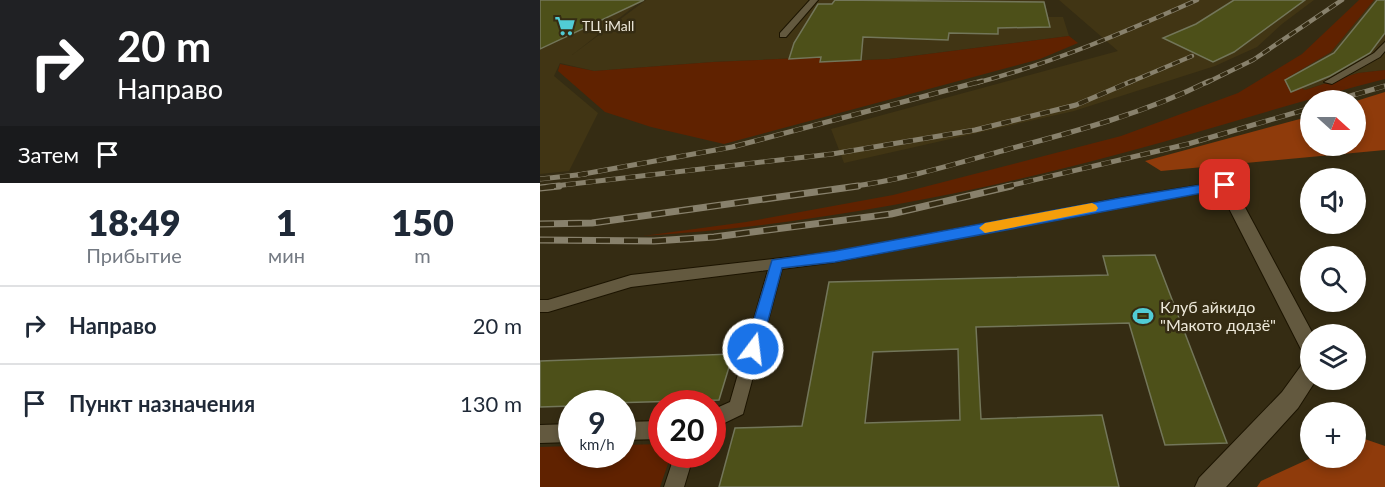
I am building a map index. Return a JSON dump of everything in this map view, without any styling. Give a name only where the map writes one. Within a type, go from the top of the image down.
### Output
[{"type":"street","points":[[1225,185],[1300,330]]},
{"type":"street","points":[[1208,487],[1290,400],[1300,384]]},
{"type":"lane","points":[[783,35],[814,0]]},
{"type":"lane","points":[[1329,82],[1377,55],[1385,45]]},
{"type":"lane","points":[[540,306],[548,306],[631,281],[835,256],[1120,202],[1225,185]]},
{"type":"lane","points":[[726,413],[737,408],[777,264]]},
{"type":"lane","points":[[540,434],[558,433]]},
{"type":"lane","points":[[674,487],[680,468]]},
{"type":"shaded area","points":[[540,0],[641,1],[572,55],[646,0],[1044,0],[1048,17],[1063,17],[1069,36],[889,59],[820,62],[821,57],[594,71],[560,63],[554,76],[598,113],[569,171],[540,174]]},
{"type":"shaded area","points":[[1059,0],[1314,0],[1282,24],[1257,47],[1215,66],[1074,111],[844,163],[831,129],[1118,51]]},
{"type":"shaded area","points":[[1359,0],[1374,0],[1331,52],[1287,78],[1305,90],[1300,90],[1300,102],[1099,159],[970,190],[840,214],[709,231],[643,236],[746,222],[893,195],[1121,136],[1238,93],[1302,54]]},
{"type":"shaded area","points":[[1374,0],[1385,0],[1385,70],[1358,73],[1305,90],[1286,78],[1331,52]]},
{"type":"shaded area","points":[[1069,36],[1078,43],[1040,59],[724,144],[651,127],[605,112],[558,71],[560,64],[594,71],[821,57],[821,62],[889,59]]},
{"type":"shaded area","points":[[1385,70],[1385,79],[1344,90],[1305,90],[1358,73]]},
{"type":"shaded area","points":[[1385,92],[1385,150],[1366,152],[1366,98]]},
{"type":"shaded area","points":[[1300,119],[1300,156],[1321,156],[1161,171],[1145,161]]},
{"type":"shaded area","points":[[1366,439],[1385,446],[1385,487],[1257,487],[1261,481],[1300,463],[1300,468],[1366,468]]},
{"type":"shaded area","points":[[648,444],[648,468],[667,468],[660,487],[540,487],[540,447],[558,446],[558,468],[636,468],[636,445]]},
{"type":"building","name":"ТЦ iMall","points":[[540,0],[644,0],[540,49]]},
{"type":"building","points":[[835,0],[1044,2],[1050,27],[998,28],[998,34],[949,33],[948,40],[863,37],[861,60],[820,62],[821,57],[789,59],[794,43],[818,4],[832,4]]},
{"type":"building","points":[[1234,0],[1305,0],[1234,52],[1213,62],[1163,38],[1196,24]]},
{"type":"building","points":[[1377,0],[1385,0],[1385,33],[1370,53],[1330,76],[1291,92],[1285,80],[1334,53]]},
{"type":"building","points":[[1155,255],[1227,443],[1165,445],[1129,323],[976,327],[981,419],[1102,415],[1119,487],[719,487],[735,428],[802,426],[829,282],[1108,275],[1103,256]],"holes":[[[958,349],[960,420],[865,423],[873,352]]]},
{"type":"building","points":[[733,354],[722,390],[648,390],[648,402],[636,402],[636,390],[558,390],[558,406],[540,407],[540,361]]},
{"type":"railway","points":[[976,83],[1061,56],[1197,0]]},
{"type":"railway","points":[[1206,83],[1253,60],[1342,0]]},
{"type":"railway","points":[[1128,83],[1192,56]]},
{"type":"railway","points":[[580,175],[732,147],[982,81]]},
{"type":"railway","points":[[546,187],[832,154],[975,130],[1076,105],[1132,81]]},
{"type":"railway","points":[[848,187],[929,171],[1085,128],[1160,103],[1209,81]]},
{"type":"railway","points":[[1366,91],[1385,86]]},
{"type":"railway","points":[[1004,187],[1188,144],[1300,111]]},
{"type":"railway","points":[[580,175],[586,174]]},
{"type":"railway","points":[[540,179],[580,175]]},
{"type":"railway","points":[[540,188],[559,186]]},
{"type":"railway","points":[[540,224],[592,223],[858,186]]},
{"type":"railway","points":[[540,240],[654,241],[714,237],[891,214],[1011,186]]},
{"type":"slow traffic","points":[[985,228],[1092,208]]},
{"type":"place","name":"ТЦ iMall","points":[[565,26]]},
{"type":"place","name":"Клуб айкидо \"Макото додзё\"","points":[[1143,316]]},
{"type":"route","points":[[753,349],[777,264],[835,256],[1120,202],[1225,185]]}]
